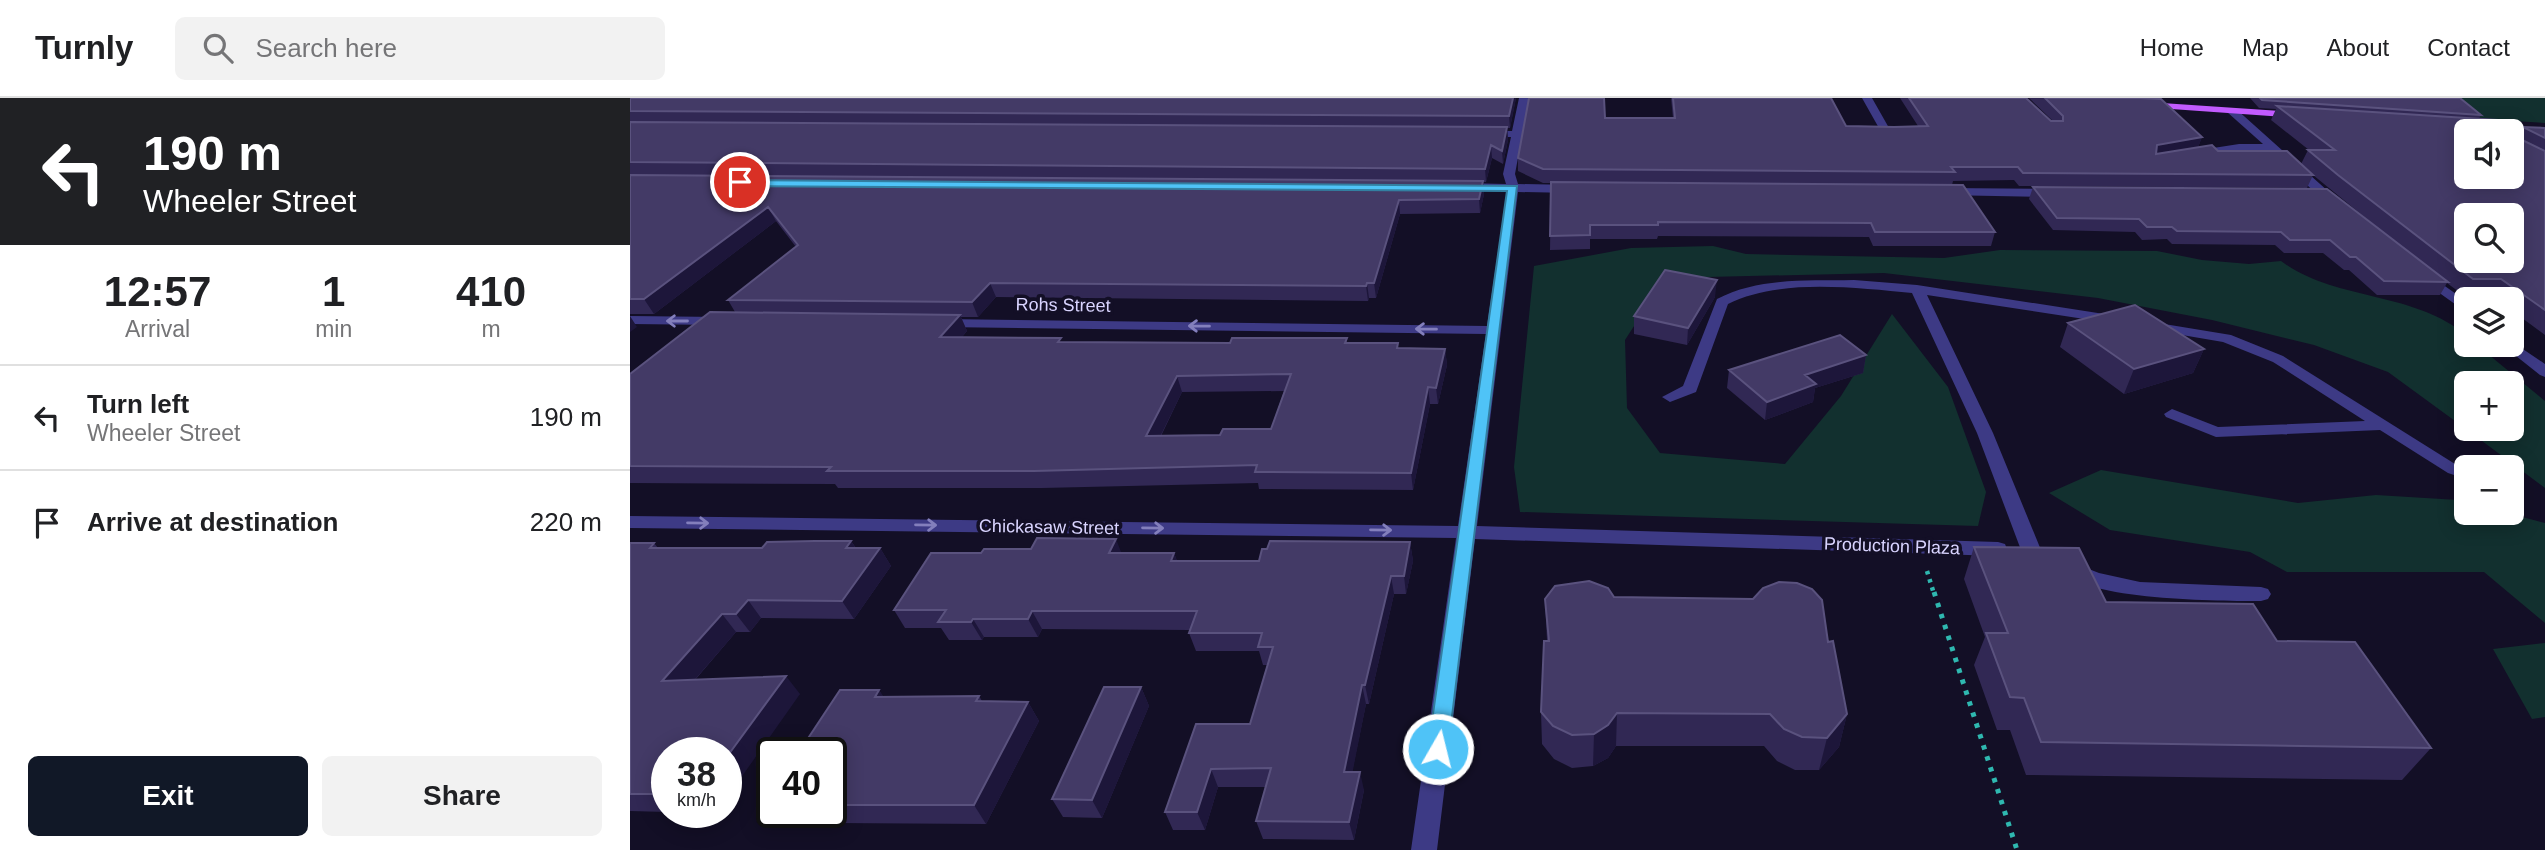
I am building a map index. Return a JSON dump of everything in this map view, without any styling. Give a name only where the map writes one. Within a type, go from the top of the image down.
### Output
[{"type":"main road","points":[[2136,104],[2311,116]]},
{"type":"street","points":[[1424,850],[1513,188],[1509,174],[1524,98]]},
{"type":"street","points":[[1867,98],[1888,135]]},
{"type":"street","points":[[2231,110],[2347,213]]},
{"type":"street","points":[[1474,134],[1515,134]]},
{"type":"street","points":[[2183,157],[2239,147],[2272,148]]},
{"type":"street","points":[[1441,187],[1580,189]]},
{"type":"street","points":[[1938,192],[2062,193]]},
{"type":"street","points":[[2311,195],[2325,195]]},
{"type":"street","points":[[2412,265],[2454,298]]},
{"type":"street","points":[[1670,397],[1690,389],[1722,302],[1743,291],[1785,285],[1917,289],[2225,338],[2278,359],[2454,470]]},
{"type":"street","points":[[1917,289],[1985,433],[2031,550],[2083,575],[2158,593],[2261,594]]},
{"type":"street","points":[[630,320],[741,321]]},
{"type":"street","name":"Rohs Street","points":[[922,323],[1495,330]]},
{"type":"street","points":[[2524,355],[2545,372]]},
{"type":"street","points":[[2172,414],[2216,432],[2383,425]]},
{"type":"street","name":"Chickasaw Street","points":[[630,522],[1468,532]]},
{"type":"street","name":"Production Plaza","points":[[1468,532],[2031,550]]},
{"type":"path","points":[[1919,546],[2017,850]]},
{"type":"green space","points":[[2446,98],[2545,98],[2545,123],[2524,122],[2524,119],[2482,119]]},
{"type":"green space","points":[[1713,246],[1746,254],[1944,258],[2000,250],[2157,251],[2202,260],[2249,264],[2281,261],[2302,274],[2325,283],[2422,310],[2445,321],[2454,327],[2454,357],[2492,357],[2509,371],[2454,371],[2454,421],[2388,372],[2314,345],[2212,320],[2098,298],[1884,273],[1665,278],[1625,340],[1627,408],[1660,453],[1785,464],[1841,396],[1892,314],[1948,387],[1986,492],[1978,526],[1520,512],[1514,467],[1534,266],[1631,248]]},
{"type":"green space","points":[[2524,384],[2545,401],[2545,488],[2524,472],[2524,455],[2500,455],[2481,441],[2524,441]]},
{"type":"green space","points":[[2101,470],[2298,503],[2376,495],[2454,500],[2454,525],[2524,525],[2524,517],[2545,523],[2545,623],[2484,572],[2287,572],[2250,552],[2110,530],[2049,493]]},
{"type":"green space","points":[[2545,643],[2545,717],[2532,719],[2493,649]]},
{"type":"building","points":[[630,98],[1513,98],[1509,116],[630,111]]},
{"type":"building","points":[[1529,98],[1604,98],[1605,118],[1675,118],[1673,98],[1831,98],[1846,126],[1894,127],[1928,126],[1909,98],[2026,98],[2051,121],[2063,121],[2063,116],[2045,98],[2161,99],[2202,137],[2157,145],[2156,154],[2212,145],[2218,151],[2287,151],[2313,175],[2023,173],[2018,167],[1951,167],[1955,172],[1543,169],[1518,158]]},
{"type":"building","points":[[2260,98],[2460,98],[2481,115],[2262,100]]},
{"type":"building","points":[[2277,106],[2482,119],[2454,119],[2454,189],[2524,189],[2524,141],[2545,151],[2545,310],[2524,295],[2524,287],[2512,287],[2501,279],[2473,279],[2465,273],[2524,273],[2524,203],[2454,203],[2454,264],[2308,150],[2335,150]]},
{"type":"building","points":[[630,122],[1507,127],[1502,151],[1491,145],[1485,169],[630,162]]},
{"type":"building","points":[[2524,127],[2545,128],[2545,138],[2524,128]]},
{"type":"building","points":[[630,175],[1483,181],[1479,199],[1399,200],[1374,283],[1367,283],[1366,286],[990,283],[972,302],[728,300],[798,245],[768,207],[644,299],[630,299]]},
{"type":"building","points":[[1551,182],[1963,185],[1995,232],[1875,232],[1871,223],[1658,222],[1658,225],[1590,225],[1590,235],[1550,236]]},
{"type":"building","points":[[2033,187],[2327,189],[2448,282],[2384,281],[2356,257],[2350,257],[2330,240],[2290,240],[2281,232],[2177,231],[2172,227],[2147,227],[2139,219],[2057,218]]},
{"type":"building","points":[[1665,270],[1717,280],[1688,328],[1634,316]]},
{"type":"building","points":[[2135,305],[2204,349],[2134,369],[2068,323]]},
{"type":"building","points":[[710,312],[960,315],[940,337],[1061,338],[1058,342],[1230,343],[1232,338],[1347,338],[1345,343],[1398,343],[1397,348],[1445,349],[1436,388],[1428,387],[1411,473],[1255,472],[1257,465],[1034,471],[827,471],[831,467],[630,466],[630,374]],"holes":[[[1291,374],[1271,429],[1223,429],[1220,435],[1146,436],[1177,376]]]},
{"type":"building","points":[[1840,335],[1866,355],[1805,375],[1816,384],[1767,402],[1729,370]]},
{"type":"building","points":[[1037,538],[1116,539],[1109,553],[1174,553],[1171,561],[1259,561],[1262,549],[1267,549],[1270,541],[1410,542],[1404,576],[1391,576],[1365,685],[1362,685],[1344,772],[1360,772],[1349,822],[1256,821],[1271,768],[1211,769],[1197,812],[1165,812],[1196,724],[1250,724],[1273,647],[1258,647],[1262,633],[1189,633],[1197,611],[1032,611],[1028,619],[938,622],[946,610],[894,610],[931,553],[1031,549]]},
{"type":"building","points":[[851,541],[846,548],[880,548],[842,601],[748,600],[736,614],[722,614],[662,681],[786,676],[741,737],[651,737],[651,794],[630,794],[630,543],[654,543],[650,548],[762,548],[767,542]]},
{"type":"building","points":[[1974,547],[2079,548],[2106,602],[2253,604],[2277,641],[2355,642],[2431,748],[2041,742],[2024,698],[2010,697],[1986,633],[2008,633]]},
{"type":"building","points":[[1589,581],[1608,588],[1614,597],[1753,599],[1763,588],[1779,582],[1797,583],[1812,589],[1822,600],[1828,642],[1833,641],[1847,714],[1827,738],[1802,737],[1784,729],[1770,714],[1617,713],[1608,725],[1594,734],[1572,735],[1553,726],[1541,712],[1544,641],[1549,641],[1545,599],[1555,586]]},
{"type":"building","points":[[1104,687],[1141,687],[1092,800],[1052,799]]},
{"type":"building","points":[[840,690],[879,690],[875,697],[979,696],[976,701],[1028,702],[974,805],[847,805],[847,737],[809,737]]},
{"type":"route","points":[[740,182],[1513,188],[1438,749]]}]
